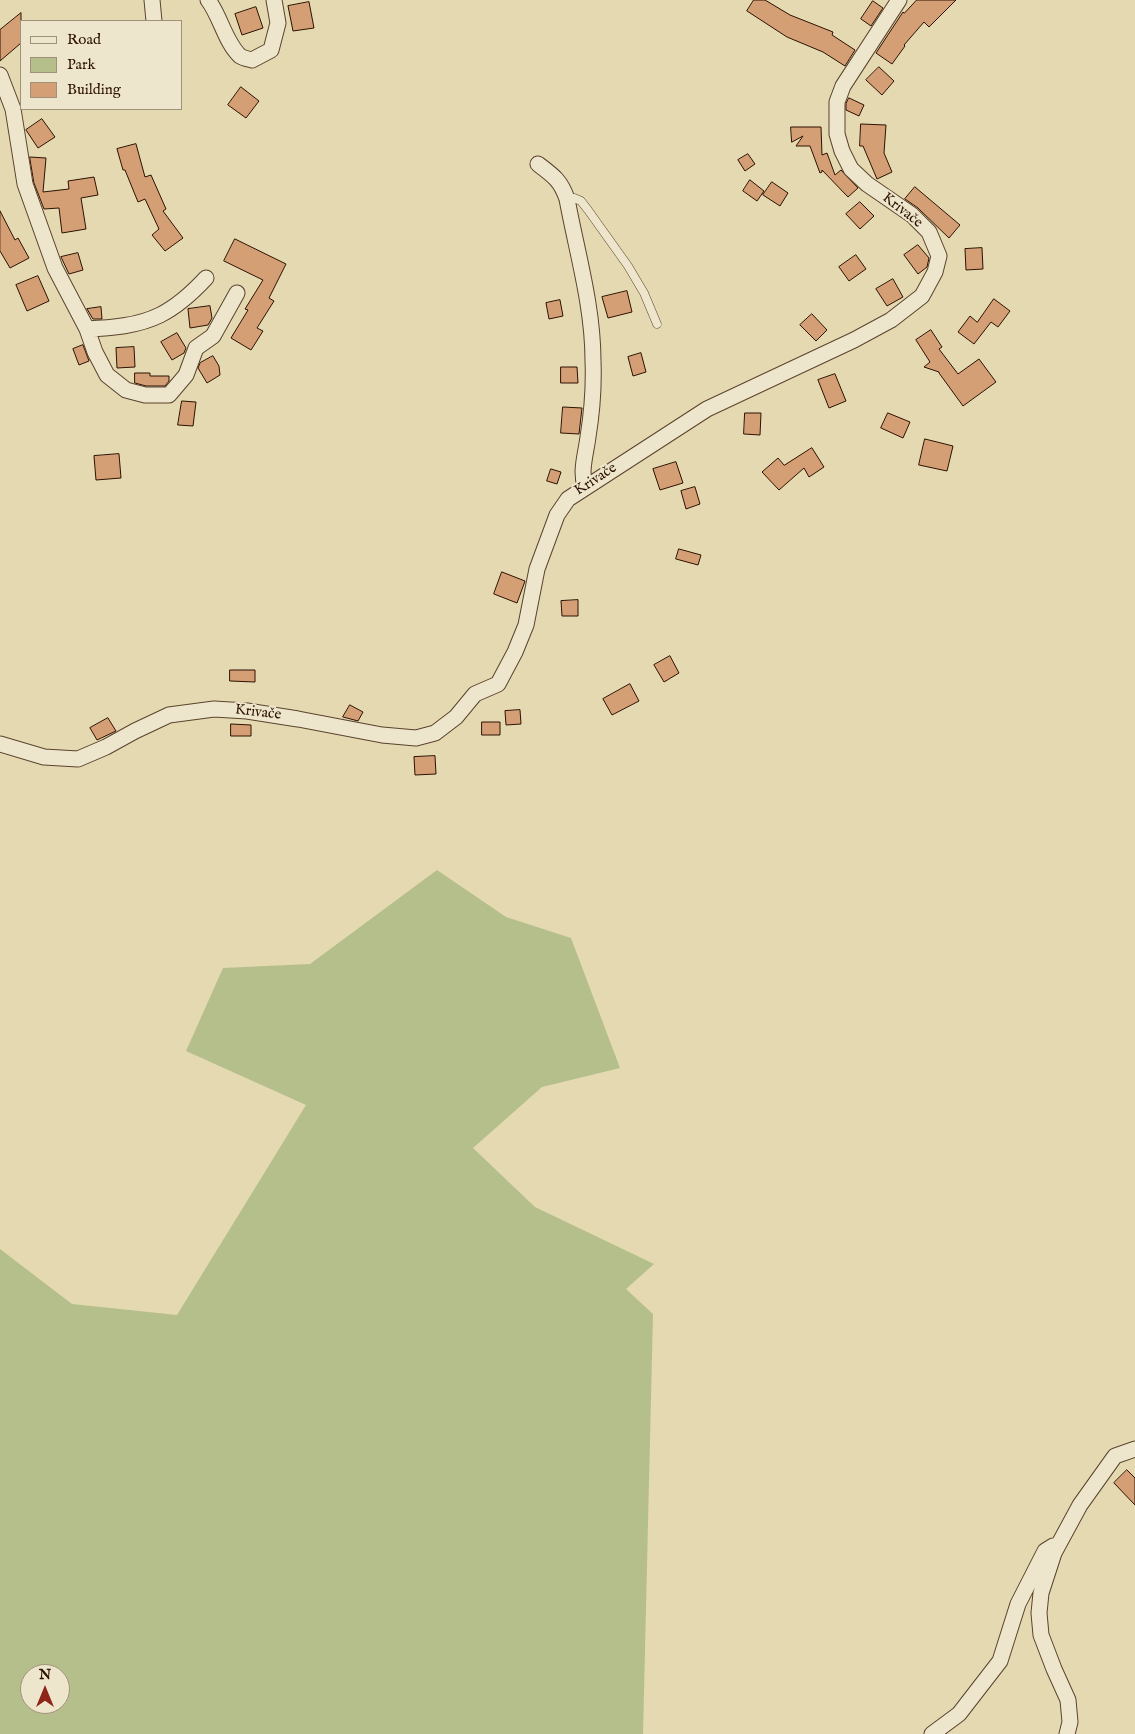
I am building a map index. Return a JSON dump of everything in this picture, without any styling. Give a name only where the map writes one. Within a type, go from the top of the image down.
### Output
[{"type":"street","points":[[152,0],[154,20]]},
{"type":"street","points":[[208,0],[213,6],[223,29],[241,57],[252,60],[271,50],[278,24],[274,0]]},
{"type":"street","name":"Krivače","points":[[0,744],[44,757],[78,759],[106,748],[169,714],[214,709],[247,711],[298,718],[382,736],[416,738],[435,733],[456,717],[475,694],[498,684],[515,652],[526,625],[537,569],[557,515],[568,499],[585,486],[707,409],[876,328],[891,320],[922,296],[935,272],[940,256],[929,232],[912,214],[867,184],[851,169],[842,151],[837,134],[837,102],[843,86],[899,0]]},
{"type":"street","points":[[0,75],[13,109],[26,184],[55,268],[87,329],[95,352],[107,375],[126,390],[145,395],[169,395],[186,375],[196,348],[213,336],[237,293]]},
{"type":"street","points":[[538,164],[555,176],[563,185],[588,297],[593,346],[592,408],[583,474],[585,486]]},
{"type":"street","points":[[87,329],[107,328],[160,315],[190,295],[206,278]]},
{"type":"street","points":[[1067,1734],[1070,1722],[1068,1700],[1041,1635],[1039,1613],[1041,1593],[1054,1553],[1080,1504],[1115,1456],[1135,1449]]},
{"type":"street","points":[[932,1734],[959,1714],[1000,1661],[1018,1604],[1046,1551],[1052,1546],[1059,1546]]},
{"type":"lane","points":[[567,199],[574,198],[580,201],[588,210],[628,266],[644,293],[657,324]]},
{"type":"green space","points":[[437,870],[506,917],[571,938],[620,1068],[542,1087],[473,1148],[535,1207],[654,1264],[626,1289],[653,1314],[643,1734],[0,1734],[0,1249],[72,1304],[177,1315],[306,1105],[186,1051],[223,968],[310,964]]},
{"type":"building","points":[[754,0],[765,0],[790,15],[833,32],[832,35],[855,50],[845,66],[823,52],[787,37],[747,11]]},
{"type":"building","points":[[917,0],[956,0],[929,27],[924,22],[904,45],[892,64],[876,53],[903,12]]},
{"type":"building","points":[[873,1],[883,8],[871,26],[861,19]]},
{"type":"building","points":[[309,2],[314,28],[293,31],[288,6]]},
{"type":"building","points":[[256,7],[263,28],[242,35],[235,14]]},
{"type":"building","points":[[21,13],[20,44],[0,61],[0,30]]},
{"type":"building","points":[[879,67],[894,81],[882,95],[866,80]]},
{"type":"building","points":[[241,87],[259,101],[246,118],[228,105]]},
{"type":"building","points":[[849,98],[864,105],[859,116],[846,110]]},
{"type":"building","points":[[42,119],[55,137],[38,148],[26,130]]},
{"type":"building","points":[[861,124],[886,125],[884,153],[892,172],[877,179],[863,146],[860,146]]},
{"type":"building","points":[[791,127],[821,127],[822,155],[827,153],[835,175],[841,170],[858,188],[848,197],[822,170],[820,173],[810,146],[796,146],[803,136],[792,142]]},
{"type":"building","points":[[136,144],[145,177],[151,175],[166,209],[163,211],[183,238],[165,251],[152,235],[159,229],[145,199],[138,202],[125,170],[123,170],[117,149]]},
{"type":"building","points":[[748,154],[755,164],[745,171],[738,160]]},
{"type":"building","points":[[30,157],[46,158],[43,192],[69,189],[68,181],[94,177],[98,195],[81,198],[86,229],[62,233],[59,208],[44,209],[34,183]]},
{"type":"building","points":[[750,180],[764,191],[757,201],[743,191]]},
{"type":"building","points":[[772,182],[788,193],[780,206],[763,195]]},
{"type":"building","points":[[915,187],[960,225],[949,238],[918,208],[905,199]]},
{"type":"building","points":[[860,202],[874,216],[860,229],[846,214]]},
{"type":"building","points":[[0,211],[15,240],[18,238],[29,258],[10,268],[0,251]]},
{"type":"building","points":[[235,239],[286,264],[269,298],[274,301],[257,328],[263,331],[251,350],[231,338],[248,310],[245,309],[263,280],[224,261]]},
{"type":"building","points":[[918,245],[929,258],[927,267],[918,274],[904,255]]},
{"type":"building","points":[[982,248],[983,269],[966,270],[965,249]]},
{"type":"building","points":[[78,253],[83,270],[69,274],[61,257]]},
{"type":"building","points":[[856,255],[866,269],[849,281],[839,267]]},
{"type":"building","points":[[38,276],[49,301],[27,311],[16,285]]},
{"type":"building","points":[[893,279],[903,297],[887,306],[876,289]]},
{"type":"building","points":[[627,291],[632,312],[608,318],[602,297]]},
{"type":"building","points":[[994,299],[1010,311],[998,327],[991,322],[974,344],[958,332],[970,316],[977,322]]},
{"type":"building","points":[[560,300],[563,316],[549,319],[546,303]]},
{"type":"building","points":[[210,306],[212,318],[208,325],[190,328],[188,309]]},
{"type":"building","points":[[101,307],[102,319],[93,319],[87,309]]},
{"type":"building","points":[[812,314],[827,330],[816,341],[800,325]]},
{"type":"building","points":[[931,330],[942,347],[939,349],[958,374],[979,359],[996,382],[963,406],[939,372],[924,367],[930,362],[916,340]]},
{"type":"building","points":[[177,333],[186,348],[184,353],[172,360],[161,342]]},
{"type":"building","points":[[83,345],[89,361],[79,365],[73,349]]},
{"type":"building","points":[[134,347],[135,367],[117,368],[116,348]]},
{"type":"building","points":[[641,353],[646,372],[633,376],[628,357]]},
{"type":"building","points":[[213,356],[219,366],[220,375],[207,383],[198,368],[200,363]]},
{"type":"building","points":[[561,367],[577,367],[578,383],[561,383]]},
{"type":"building","points":[[135,373],[150,373],[150,376],[169,376],[169,381],[165,386],[146,386],[135,383]]},
{"type":"building","points":[[835,374],[846,401],[829,408],[818,380]]},
{"type":"building","points":[[182,401],[196,402],[193,426],[178,425]]},
{"type":"building","points":[[563,407],[582,408],[579,434],[561,433]]},
{"type":"building","points":[[745,413],[761,413],[760,435],[744,434]]},
{"type":"building","points":[[888,413],[910,422],[903,438],[881,428]]},
{"type":"building","points":[[925,439],[953,446],[947,471],[919,465]]},
{"type":"building","points":[[812,448],[824,467],[809,477],[804,468],[779,490],[762,472],[778,458],[784,465]]},
{"type":"building","points":[[119,454],[121,478],[96,480],[94,456]]},
{"type":"building","points":[[676,462],[683,483],[660,490],[653,469]]},
{"type":"building","points":[[551,469],[561,472],[557,484],[547,481]]},
{"type":"building","points":[[695,487],[700,504],[686,509],[681,491]]},
{"type":"building","points":[[679,549],[701,555],[698,565],[676,559]]},
{"type":"building","points":[[502,572],[525,581],[517,603],[494,594]]},
{"type":"building","points":[[578,600],[578,616],[562,616],[561,601]]},
{"type":"building","points":[[670,656],[679,673],[664,682],[654,665]]},
{"type":"building","points":[[230,670],[255,670],[255,682],[230,681]]},
{"type":"building","points":[[630,684],[639,701],[612,715],[603,699]]},
{"type":"building","points":[[350,705],[363,712],[358,721],[343,717]]},
{"type":"building","points":[[520,710],[521,724],[506,725],[505,711]]},
{"type":"building","points":[[108,718],[116,731],[97,740],[90,728]]},
{"type":"building","points":[[482,722],[500,722],[500,735],[482,735]]},
{"type":"building","points":[[231,724],[251,725],[251,736],[231,736]]},
{"type":"building","points":[[435,756],[436,774],[415,775],[414,757]]},
{"type":"building","points":[[1127,1470],[1135,1478],[1135,1505],[1114,1483]]}]
